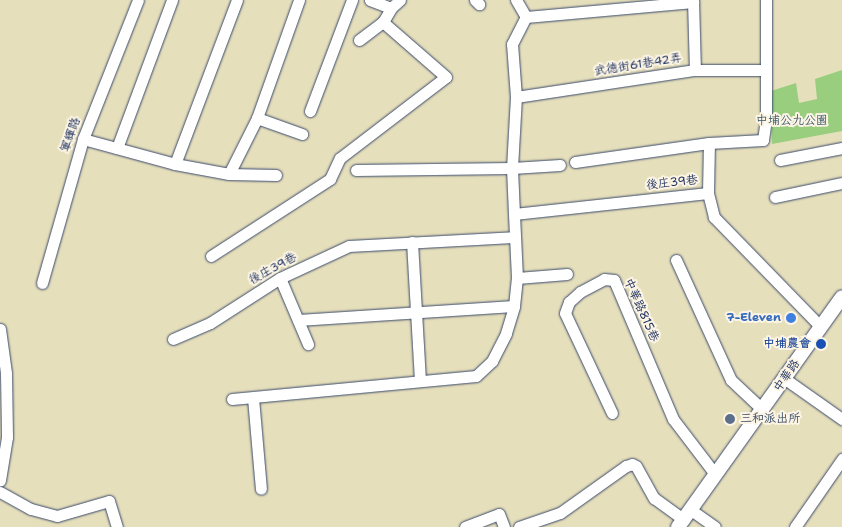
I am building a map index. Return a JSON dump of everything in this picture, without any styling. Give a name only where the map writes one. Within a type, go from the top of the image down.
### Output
[{"type":"main road","name":"中華路","points":[[684,519],[842,297]]},
{"type":"street","name":"軍輝路","points":[[42,283],[83,139],[138,0]]},
{"type":"street","points":[[117,148],[172,0]]},
{"type":"street","points":[[175,164],[237,0]]},
{"type":"street","points":[[229,174],[257,118],[299,0]]},
{"type":"street","points":[[310,111],[352,0]]},
{"type":"street","points":[[370,0],[391,8]]},
{"type":"street","points":[[359,40],[383,22],[391,8],[400,0]]},
{"type":"street","points":[[516,0],[526,17]]},
{"type":"street","points":[[575,162],[709,143],[762,140],[766,118],[766,0]]},
{"type":"street","points":[[526,17],[693,1],[695,70]]},
{"type":"street","points":[[232,399],[476,376],[492,360],[506,333],[514,306],[517,278],[512,168],[516,97],[512,44],[526,17]]},
{"type":"street","points":[[211,256],[330,179],[340,158],[446,77],[383,22]]},
{"type":"street","name":"武德街61巷42弄","points":[[516,97],[695,70],[766,70]]},
{"type":"street","points":[[257,118],[302,134]]},
{"type":"street","points":[[83,139],[175,164],[229,174],[276,176]]},
{"type":"street","points":[[708,193],[709,143]]},
{"type":"street","points":[[780,160],[842,148]]},
{"type":"street","points":[[356,170],[512,168],[560,165]]},
{"type":"street","points":[[775,197],[842,183]]},
{"type":"street","name":"後庄39巷","points":[[514,214],[708,193],[714,217],[821,327]]},
{"type":"street","name":"後庄39巷","points":[[173,339],[210,323],[280,278],[349,246],[514,237]]},
{"type":"street","points":[[412,242],[418,313],[420,380]]},
{"type":"street","points":[[676,260],[730,380],[763,410]]},
{"type":"street","points":[[517,278],[567,274]]},
{"type":"street","points":[[280,278],[308,344]]},
{"type":"street","name":"中華路815巷","points":[[612,413],[565,313],[569,302],[580,292],[604,279],[614,280],[673,418],[715,474]]},
{"type":"street","points":[[298,320],[514,306]]},
{"type":"street","points":[[0,329],[6,373],[7,437],[0,480]]},
{"type":"street","points":[[785,379],[842,419]]},
{"type":"street","points":[[254,398],[261,489]]},
{"type":"street","points":[[795,527],[842,459]]},
{"type":"street","points":[[519,527],[560,513],[626,466],[632,464],[636,466],[654,498],[684,519],[715,527]]},
{"type":"street","points":[[0,492],[31,510],[57,516],[109,501],[117,527]]},
{"type":"street","points":[[465,527],[499,514],[504,527]]},
{"type":"green space","name":"中埔公九公園","points":[[842,70],[842,131],[772,144],[771,91],[796,83],[799,103],[817,99],[815,79]]},
{"type":"place","name":"7-Eleven","points":[[791,318]]},
{"type":"place","name":"中埔農會","points":[[821,344]]},
{"type":"place","name":"三和派出所","points":[[730,419]]}]
